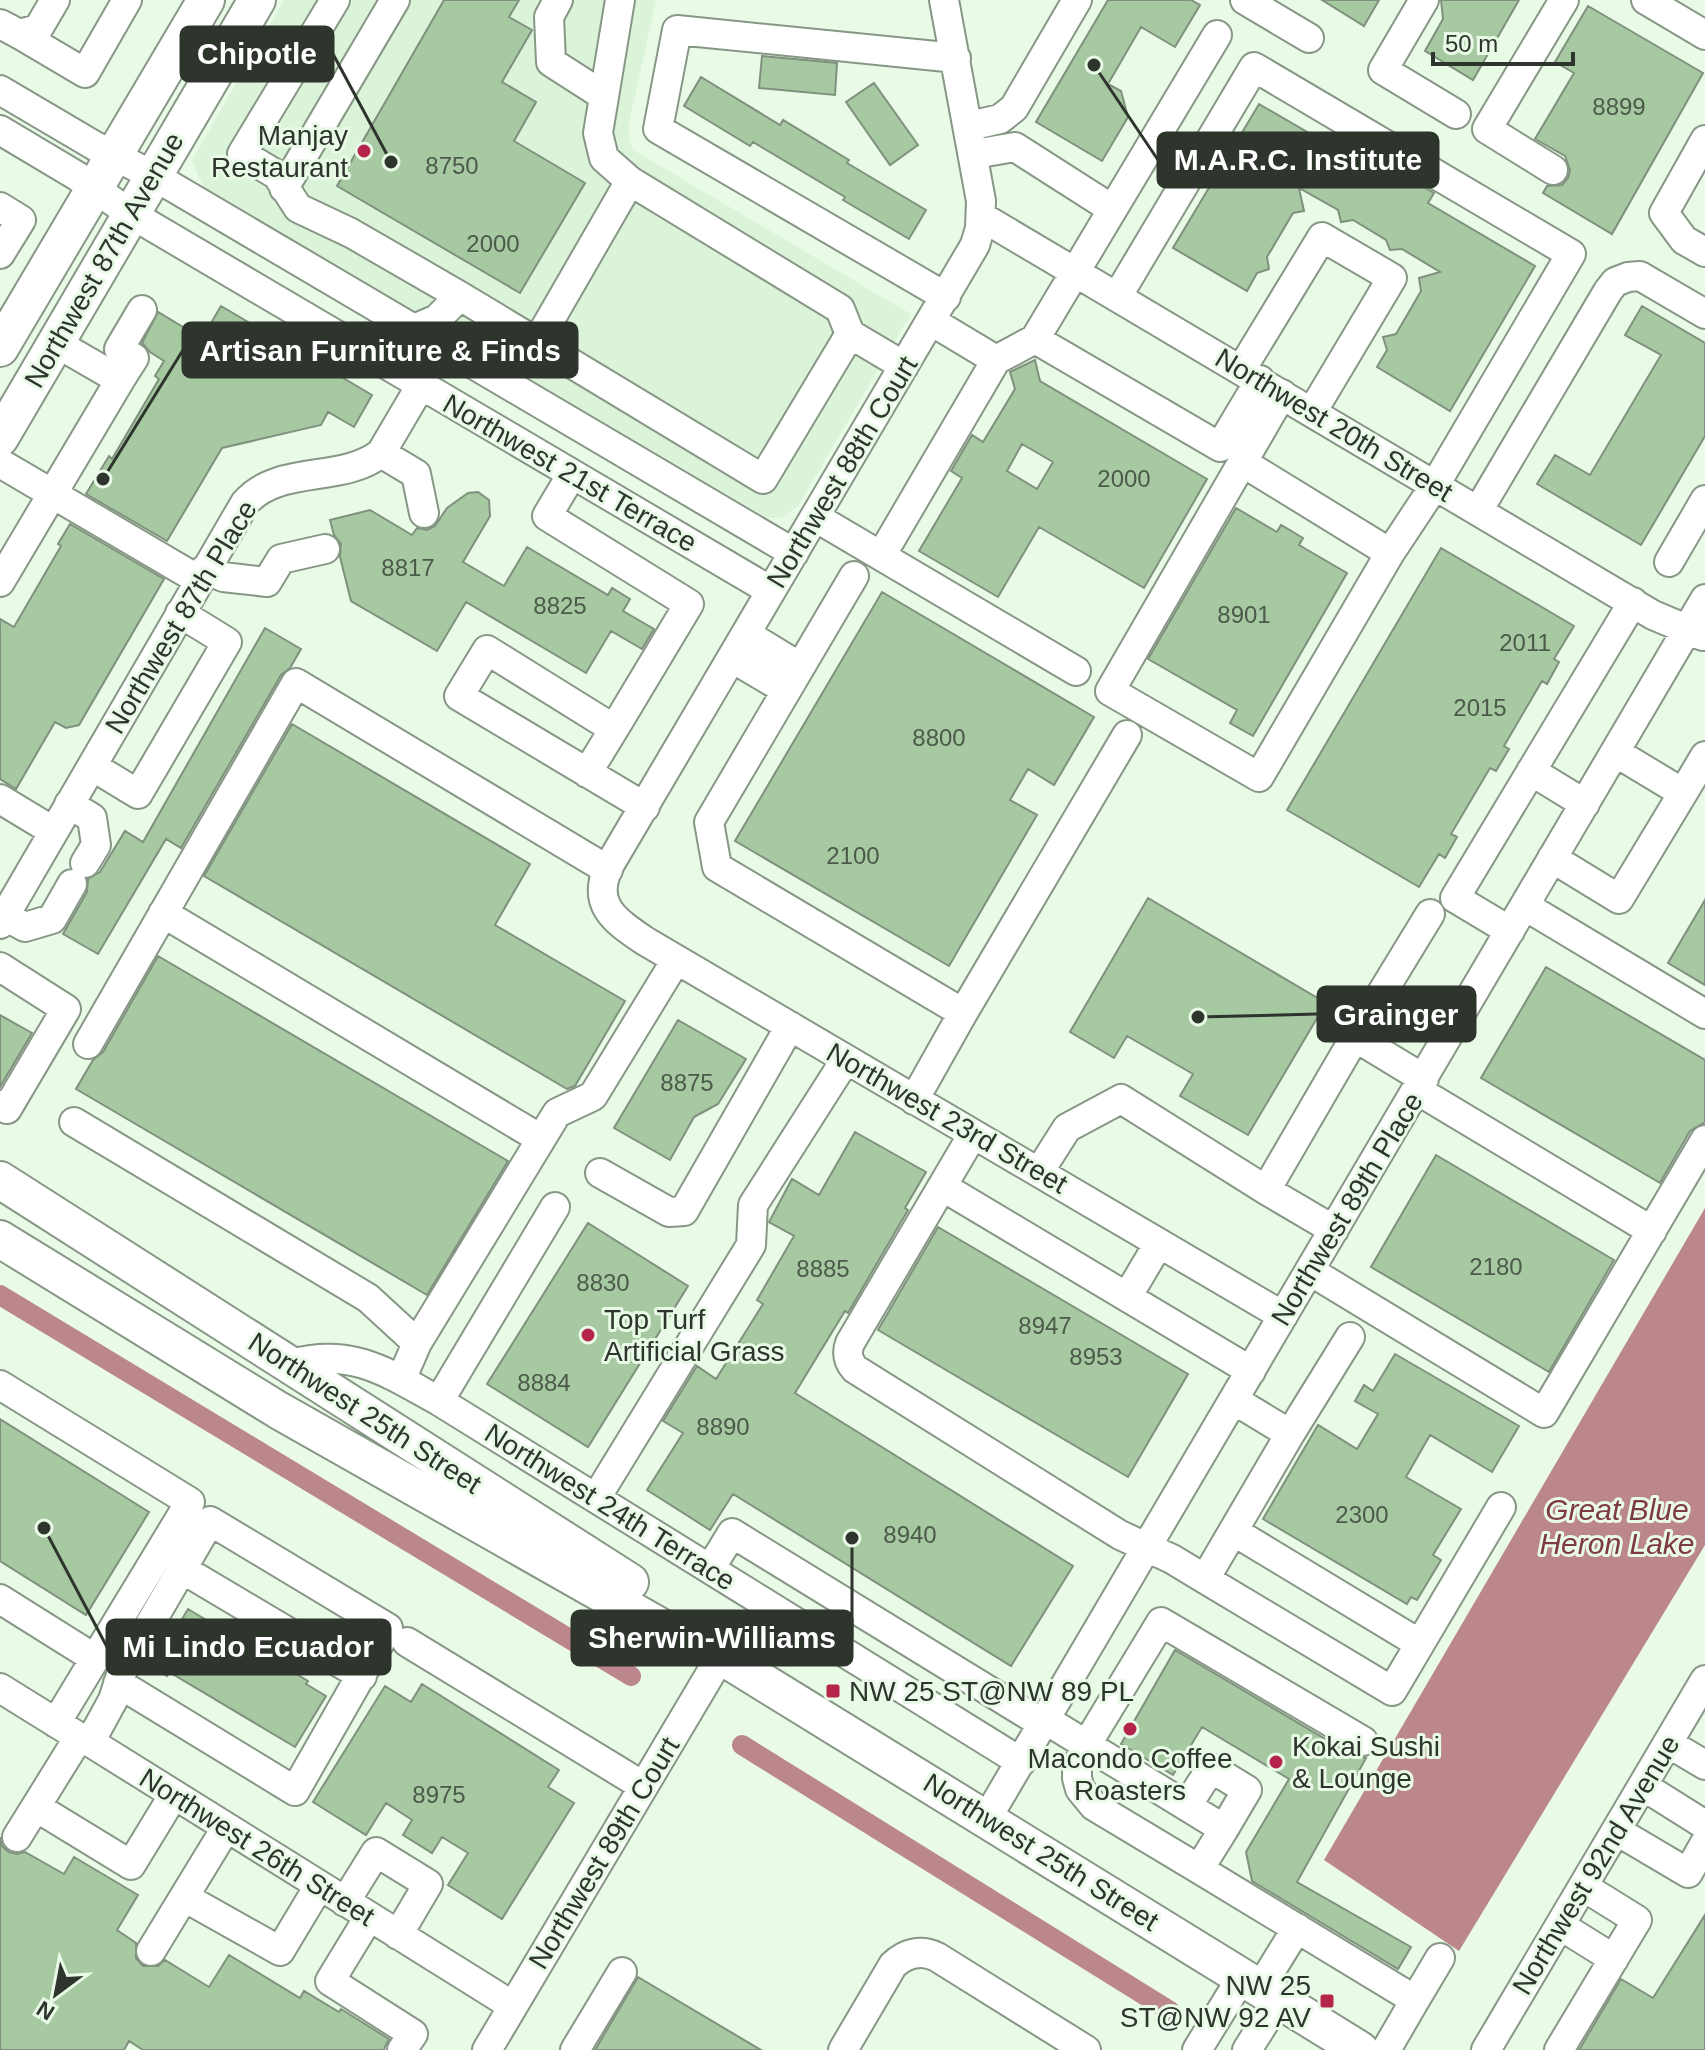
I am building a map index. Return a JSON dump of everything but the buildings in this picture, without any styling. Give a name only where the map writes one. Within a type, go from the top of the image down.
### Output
[{"type":"main road","name":"Northwest 87th Avenue","points":[[0,348],[206,0]]},
{"type":"main road","name":"Northwest 87th Avenue","points":[[0,438],[257,0]]},
{"type":"main road","name":"Northwest 25th Street","points":[[0,1180],[676,1611],[721,1656]]},
{"type":"main road","name":"Northwest 25th Street","points":[[0,1239],[228,1380],[666,1630],[721,1656],[1360,2050]]},
{"type":"main road","points":[[228,1380],[305,1373]]},
{"type":"street","points":[[10,29],[38,29],[55,0]]},
{"type":"street","points":[[10,29],[85,73],[127,0]]},
{"type":"street","points":[[335,0],[242,154],[277,175],[298,208],[310,216],[351,233],[460,296],[763,479],[850,334]]},
{"type":"street","points":[[284,188],[395,0]]},
{"type":"street","points":[[558,0],[549,17],[551,62],[604,96]]},
{"type":"street","points":[[620,0],[598,133],[604,158],[630,181],[840,309],[850,334],[904,366]]},
{"type":"street","name":"Northwest 88th Court","points":[[608,870],[975,245],[982,217],[976,162],[944,0]]},
{"type":"street","points":[[969,126],[1000,119],[1014,108],[1077,0]]},
{"type":"street","points":[[1245,0],[1309,38]]},
{"type":"street","points":[[1424,0],[1383,70],[1456,114]]},
{"type":"street","points":[[1553,170],[1487,129],[1564,0]]},
{"type":"street","points":[[1646,0],[1705,35]]},
{"type":"street","points":[[946,297],[658,129],[677,30],[956,58]]},
{"type":"street","points":[[881,556],[996,360],[1035,339],[1217,35]]},
{"type":"street","points":[[1117,297],[1254,67],[1571,254],[1259,777],[1110,691],[1242,462],[1261,381]]},
{"type":"street","name":"Northwest 21st Terrace","points":[[0,90],[154,176],[794,553]]},
{"type":"street","name":"Northwest 21st Terrace","points":[[0,130],[95,188],[131,214],[771,591]]},
{"type":"street","points":[[1705,140],[1664,213],[1684,240],[1705,252]]},
{"type":"street","points":[[976,162],[1039,163],[1112,209]]},
{"type":"street","points":[[536,344],[630,181]]},
{"type":"street","points":[[0,207],[21,220],[0,254]]},
{"type":"street","points":[[287,254],[310,216]]},
{"type":"street","name":"Northwest 20th Street","points":[[982,217],[1653,615],[1696,633]]},
{"type":"street","points":[[1035,339],[1220,447],[1261,381],[1322,237],[1392,278],[1312,412]]},
{"type":"street","points":[[1478,511],[1615,282],[1640,276],[1705,314]]},
{"type":"street","points":[[382,362],[410,358],[423,352],[432,339],[447,332],[460,296]]},
{"type":"street","points":[[0,582],[134,358],[119,349],[142,310]]},
{"type":"street","points":[[931,321],[996,360]]},
{"type":"street","points":[[56,343],[120,380]]},
{"type":"street","points":[[421,385],[381,453],[416,474],[424,513]]},
{"type":"street","name":"Northwest 87th Place","points":[[2,920],[245,503],[263,487],[361,465],[381,453]]},
{"type":"street","points":[[1242,462],[1390,553]]},
{"type":"street","points":[[0,463],[202,575],[267,582],[281,559],[325,549]]},
{"type":"street","points":[[572,474],[547,516],[689,604],[587,773]]},
{"type":"street","points":[[1669,562],[1703,507]]},
{"type":"street","points":[[815,517],[1076,671]]},
{"type":"street","points":[[854,576],[709,822],[717,867],[963,1013]]},
{"type":"street","name":"Northwest 89th Place","points":[[987,1818],[1615,752],[1696,633],[1705,599]]},
{"type":"street","points":[[1510,931],[1455,898],[1633,602]]},
{"type":"street","points":[[92,766],[138,794],[227,642],[180,613]]},
{"type":"street","points":[[739,646],[793,679]]},
{"type":"street","points":[[614,729],[487,650],[459,696],[645,807]]},
{"type":"street","points":[[88,1044],[296,683],[608,870]]},
{"type":"street","points":[[914,1100],[1127,735]]},
{"type":"street","points":[[1615,752],[1683,793]]},
{"type":"street","points":[[1552,858],[1619,899],[1705,758]]},
{"type":"street","points":[[1531,771],[1585,804]]},
{"type":"street","points":[[0,799],[53,831]]},
{"type":"street","points":[[2,920],[25,927],[52,919],[96,845],[92,818],[69,804]]},
{"type":"street","name":"Northwest 23rd Street","points":[[608,870],[602,897],[614,917],[676,960],[1283,1316]]},
{"type":"street","points":[[1525,906],[1705,1014]]},
{"type":"street","points":[[163,913],[541,1139]]},
{"type":"street","points":[[1266,1190],[1430,914]]},
{"type":"street","points":[[305,1373],[401,1380],[417,1343],[557,1113],[593,1096],[676,960]]},
{"type":"street","points":[[0,967],[66,1009],[7,1109],[0,1105]]},
{"type":"street","points":[[600,1173],[669,1212],[684,1211],[790,1026]]},
{"type":"street","points":[[1355,1037],[1421,1084],[1652,1231]]},
{"type":"street","points":[[596,1498],[751,1245],[753,1205],[846,1059]]},
{"type":"street","points":[[1039,1172],[1067,1128],[1121,1099],[1334,1230]]},
{"type":"street","points":[[74,1122],[368,1298],[417,1343]]},
{"type":"street","points":[[973,1134],[850,1343],[850,1363],[855,1369],[1120,1535],[1172,1559],[1392,1691],[1501,1507]]},
{"type":"street","points":[[1310,1271],[1544,1413],[1705,1140]]},
{"type":"street","points":[[943,1187],[1251,1371]]},
{"type":"street","points":[[439,1401],[555,1207]]},
{"type":"street","points":[[1127,1297],[1159,1243]]},
{"type":"street","points":[[1205,1579],[1350,1337]]},
{"type":"street","name":"Northwest 24th Terrace","points":[[401,1380],[1021,1762]]},
{"type":"street","points":[[0,1385],[190,1502],[94,1658],[75,1734],[17,1837]]},
{"type":"street","points":[[1234,1400],[1290,1434]]},
{"type":"street","points":[[75,1734],[113,1700],[118,1683],[210,1521],[388,1628],[295,1791],[118,1683]]},
{"type":"street","points":[[1233,1531],[1420,1644]]},
{"type":"street","points":[[710,1569],[732,1533],[1224,1829]]},
{"type":"street","points":[[182,1569],[362,1676]]},
{"type":"street","points":[[0,1599],[94,1658]]},
{"type":"street","points":[[1363,1741],[1161,1622],[1087,1744],[1077,1766],[1077,1778],[1085,1799],[1094,1806],[1415,2000]]},
{"type":"street","points":[[407,1642],[643,1786]]},
{"type":"street","name":"Northwest 89th Court","points":[[487,2050],[721,1656]]},
{"type":"street","name":"Northwest 92nd Avenue","points":[[1486,2050],[1704,1686]]},
{"type":"street","name":"Northwest 26th Street","points":[[0,1688],[513,2006]]},
{"type":"street","points":[[1668,1743],[1705,1765]]},
{"type":"street","points":[[1187,1806],[1211,1768],[1247,1790],[1199,1869]]},
{"type":"street","points":[[1643,1786],[1705,1825]]},
{"type":"street","points":[[36,1807],[131,1865],[173,1796]]},
{"type":"street","points":[[151,1951],[226,1828]]},
{"type":"street","points":[[1617,1831],[1688,1873],[1705,1843]]},
{"type":"street","points":[[345,1902],[376,1852],[428,1884],[398,1935]]},
{"type":"street","points":[[184,1897],[280,1951],[319,1886]]},
{"type":"street","points":[[1559,2050],[1637,1920],[1584,1887]]},
{"type":"street","points":[[369,1917],[330,1981],[413,2034],[402,2050]]},
{"type":"street","points":[[1561,1926],[1614,1959]]},
{"type":"street","points":[[1197,2050],[1261,1988],[1297,1928]]},
{"type":"street","points":[[852,2047],[893,1965],[908,1954],[924,1952],[937,1957],[1086,2050]]},
{"type":"street","points":[[1386,2050],[1440,1958]]},
{"type":"street","points":[[575,2050],[622,1972]]},
{"type":"street","points":[[1247,2050],[1261,1988]]},
{"type":"shaded area","points":[[284,0],[656,0],[629,123],[633,150],[911,314],[798,506],[783,517],[768,518],[204,189],[192,160]]},
{"type":"water","name":"Great Blue Heron Lake","points":[[1705,1208],[1705,1545],[1459,1951],[1324,1860]]},
{"type":"waterway","points":[[0,1295],[631,1676]]},
{"type":"waterway","points":[[742,1745],[1170,2011]]},
{"type":"place","name":"M.A.R.C. Institute","points":[[1094,65]]},
{"type":"place","name":"Manjay Restaurant","points":[[364,151]]},
{"type":"place","name":"Chipotle","points":[[391,162]]},
{"type":"place","name":"Artisan Furniture & Finds","points":[[103,479]]},
{"type":"place","name":"Grainger","points":[[1198,1017]]},
{"type":"place","name":"Top Turf Artificial Grass","points":[[588,1335]]},
{"type":"place","name":"Mi Lindo Ecuador","points":[[44,1528]]},
{"type":"place","name":"Sherwin-Williams","points":[[852,1538]]},
{"type":"place","name":"NW 25 ST@NW 89 PL","points":[[833,1691]]},
{"type":"place","name":"Macondo Coffee Roasters","points":[[1130,1729]]},
{"type":"place","name":"Kokai Sushi & Lounge","points":[[1276,1762]]},
{"type":"place","name":"NW 25 ST@NW 92 AV","points":[[1327,2001]]}]
